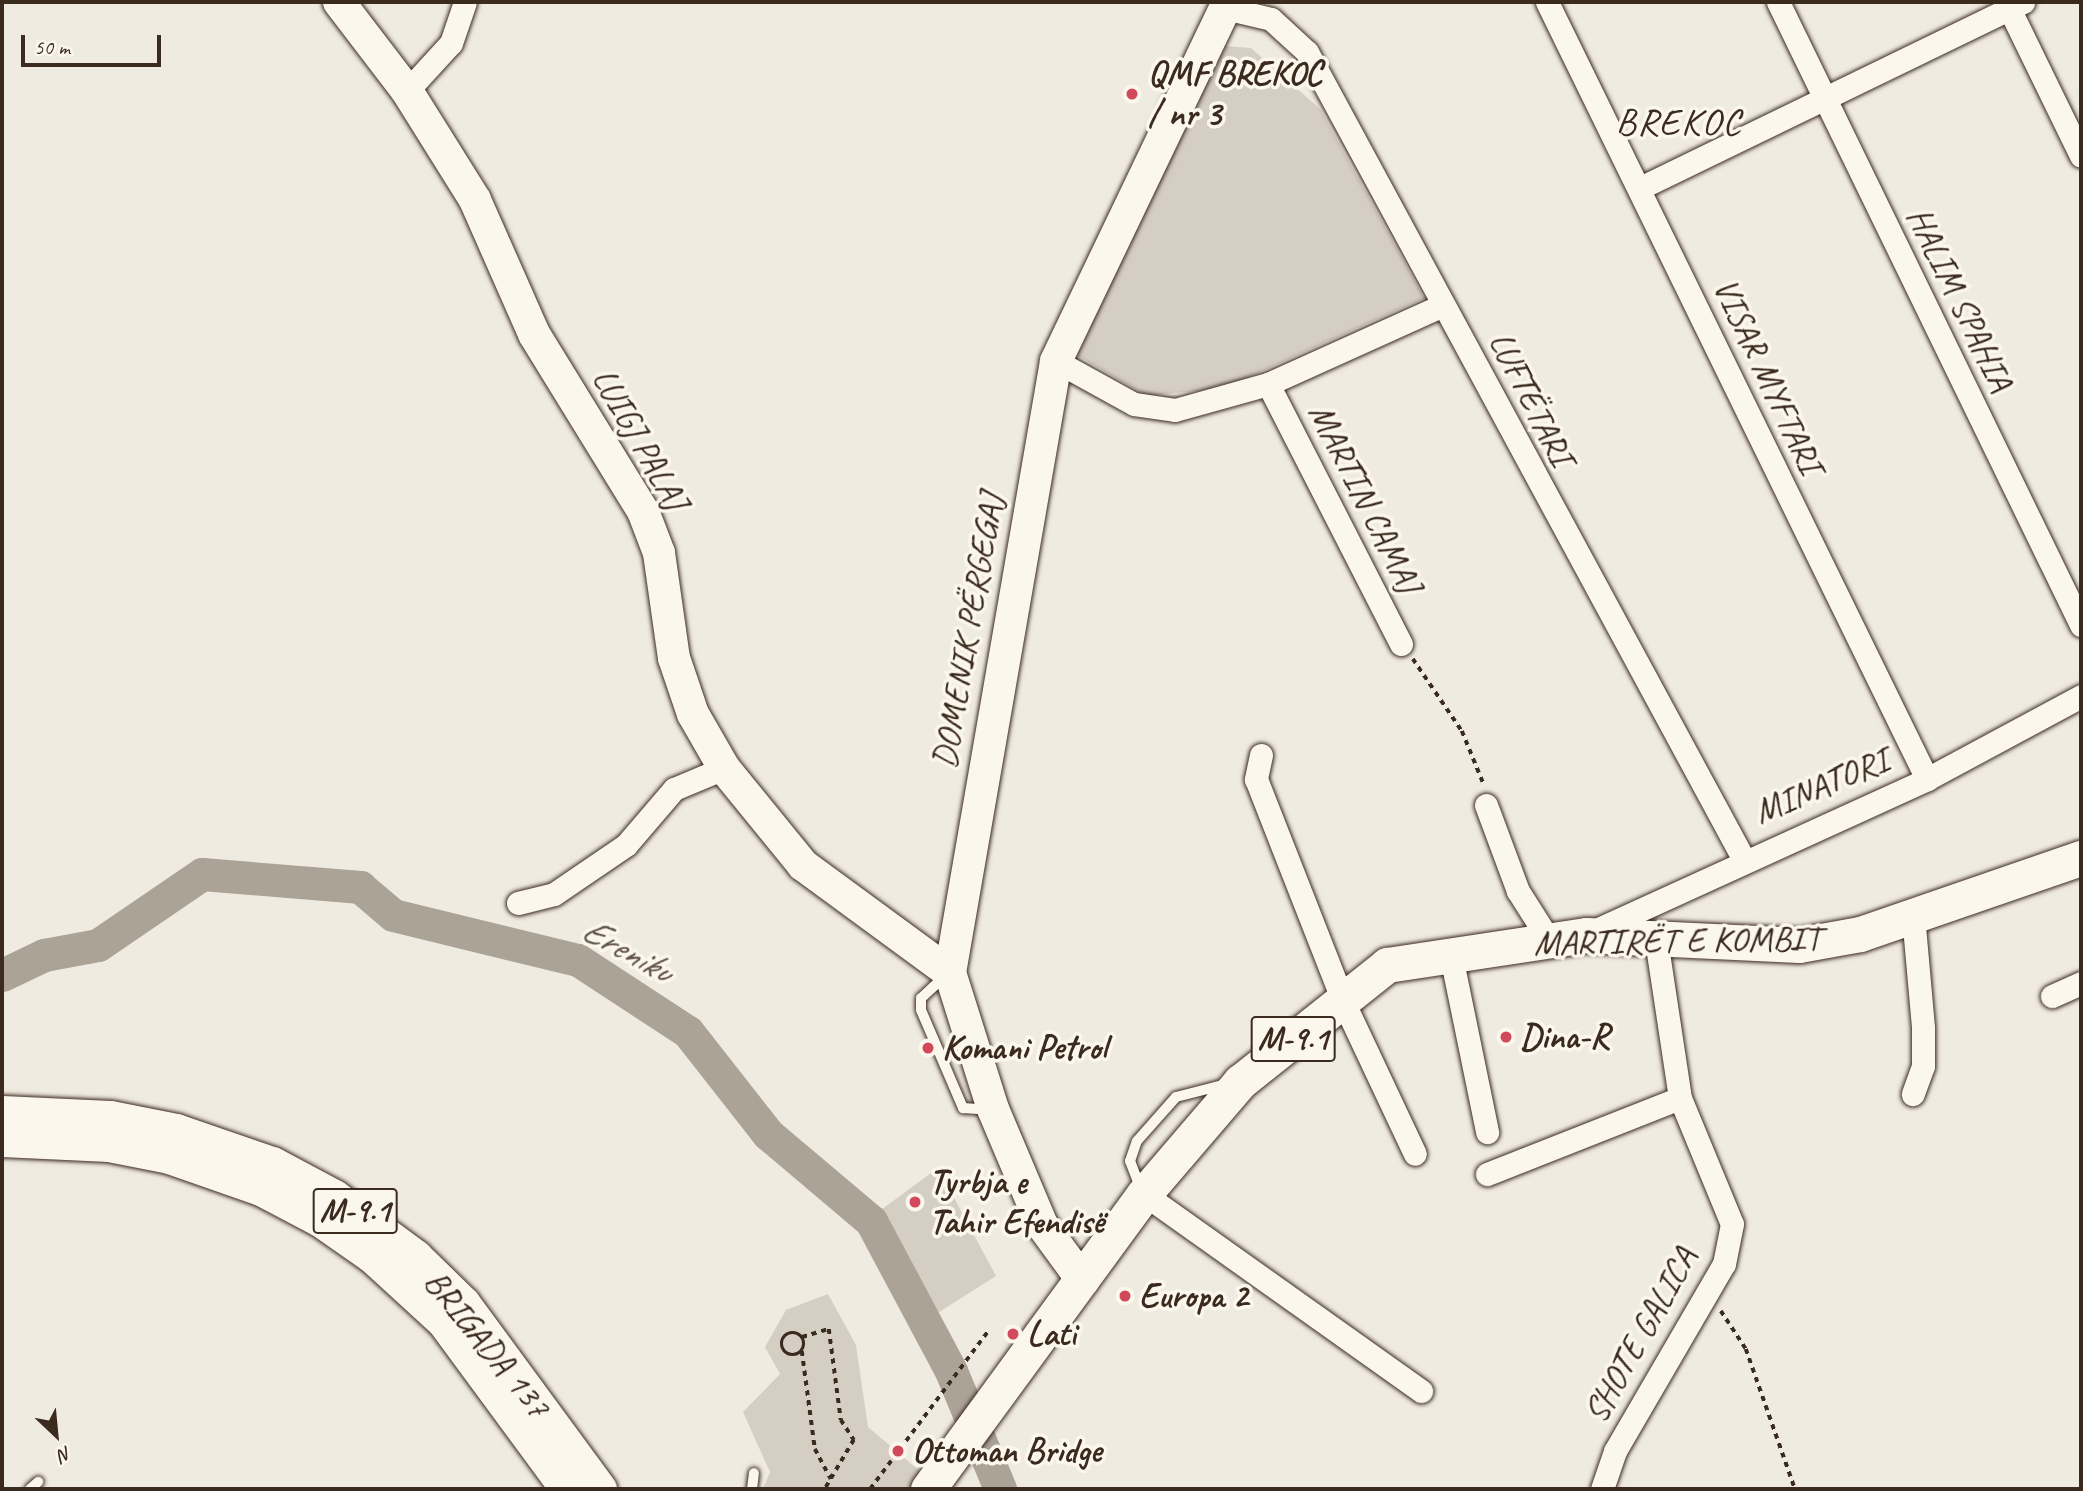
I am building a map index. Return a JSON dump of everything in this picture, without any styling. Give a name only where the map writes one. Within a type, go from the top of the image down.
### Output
[{"type":"main road","name":"LUIGJ PALAJ","points":[[339,2],[407,92],[475,200],[534,334],[653,531],[674,658],[693,714],[724,768],[803,865],[950,973]]},
{"type":"main road","name":"DOMENIK PËRGEGAJ","points":[[1083,1281],[1042,1225],[993,1109],[950,973],[1056,361],[1227,5]]},
{"type":"main road","name":"MARTIRËT E KOMBIT","points":[[1083,1281],[1144,1194],[1240,1082],[1387,965],[1450,951],[1586,935],[1799,946],[1913,915],[2081,858]]},
{"type":"main road","name":"BRIGADA 137","points":[[2,1113],[110,1118],[176,1131],[272,1164],[334,1197],[407,1250],[463,1304],[598,1489]]},
{"type":"main road","name":"BRIGADA 137","points":[[2,1139],[109,1144],[169,1156],[261,1188],[320,1219],[398,1277],[444,1321],[568,1489]]},
{"type":"main road","name":"M-9.1","points":[[928,1489],[1083,1281]]},
{"type":"street","points":[[407,92],[451,43],[465,2]]},
{"type":"street","name":"VISAR MYFTARI","points":[[1547,2],[1927,779]]},
{"type":"street","name":"HALIM SPAHIA","points":[[1778,2],[2081,625]]},
{"type":"street","points":[[1640,188],[2013,4],[2081,156]]},
{"type":"street","name":"LUFTËTARI","points":[[1227,5],[1271,19],[1307,52],[1443,305],[1561,533],[1613,609],[1743,858]]},
{"type":"street","name":"MARTIN CAMAJ","points":[[1056,361],[1157,412],[1268,384],[1443,305]]},
{"type":"street","name":"MARTIN CAMAJ","points":[[1268,384],[1401,644]]},
{"type":"street","name":"MINATORI","points":[[1586,935],[1743,858],[1927,779],[2081,696]]},
{"type":"street","points":[[1261,755],[1256,779],[1342,999],[1416,1154]]},
{"type":"street","points":[[518,903],[554,894],[625,845],[674,789],[724,768]]},
{"type":"street","points":[[1486,805],[1518,891],[1549,940]]},
{"type":"street","points":[[1913,915],[1923,1028],[1923,1066],[1913,1094]]},
{"type":"street","name":"SHOTE GALICA","points":[[1602,1489],[1615,1451],[1724,1264],[1732,1224],[1680,1098],[1656,940]]},
{"type":"street","points":[[1450,951],[1487,1132]]},
{"type":"street","points":[[2052,996],[2081,984]]},
{"type":"street","points":[[1487,1174],[1680,1098]]},
{"type":"street","points":[[1144,1194],[1421,1391]]},
{"type":"lane","points":[[752,1489],[754,1473]]},
{"type":"path","points":[[1401,644],[1462,731],[1482,773],[1486,805]]},
{"type":"path","points":[[1708,1292],[1746,1349],[1795,1489]]},
{"type":"path","points":[[802,1351],[789,1355],[782,1346],[789,1334],[802,1337],[829,1329],[841,1420],[854,1440],[825,1489]]},
{"type":"path","points":[[870,1489],[988,1331]]},
{"type":"path","points":[[802,1337],[815,1449],[831,1479]]},
{"type":"shaded area","points":[[1224,46],[1251,48],[1320,109],[1424,298],[1224,388],[1147,396],[1077,355]]},
{"type":"shaded area","points":[[938,1168],[996,1276],[936,1314],[863,1223]]},
{"type":"shaded area","points":[[828,1294],[856,1345],[868,1427],[922,1473],[910,1489],[763,1489],[770,1472],[743,1412],[780,1374],[765,1347],[786,1310]]},
{"type":"waterway","name":"Ereniku","points":[[2,975],[44,955],[98,945],[202,874],[360,887],[393,915],[578,960],[688,1032],[768,1134],[871,1221],[951,1371],[1000,1489]]},
{"type":"place","name":"QMF BREKOC / nr 3","points":[[1132,94]]},
{"type":"place","name":"Dina-R","points":[[1506,1037]]},
{"type":"place","name":"Komani Petrol","points":[[928,1048]]},
{"type":"place","name":"Tyrbja e Tahir Efendisë","points":[[915,1202]]},
{"type":"place","name":"Europa 2","points":[[1125,1296]]},
{"type":"place","name":"Lati","points":[[1013,1334]]},
{"type":"place","name":"Ottoman Bridge","points":[[898,1451]]},
{"type":"district","name":"BREKOC","points":[[1679,122]]}]
